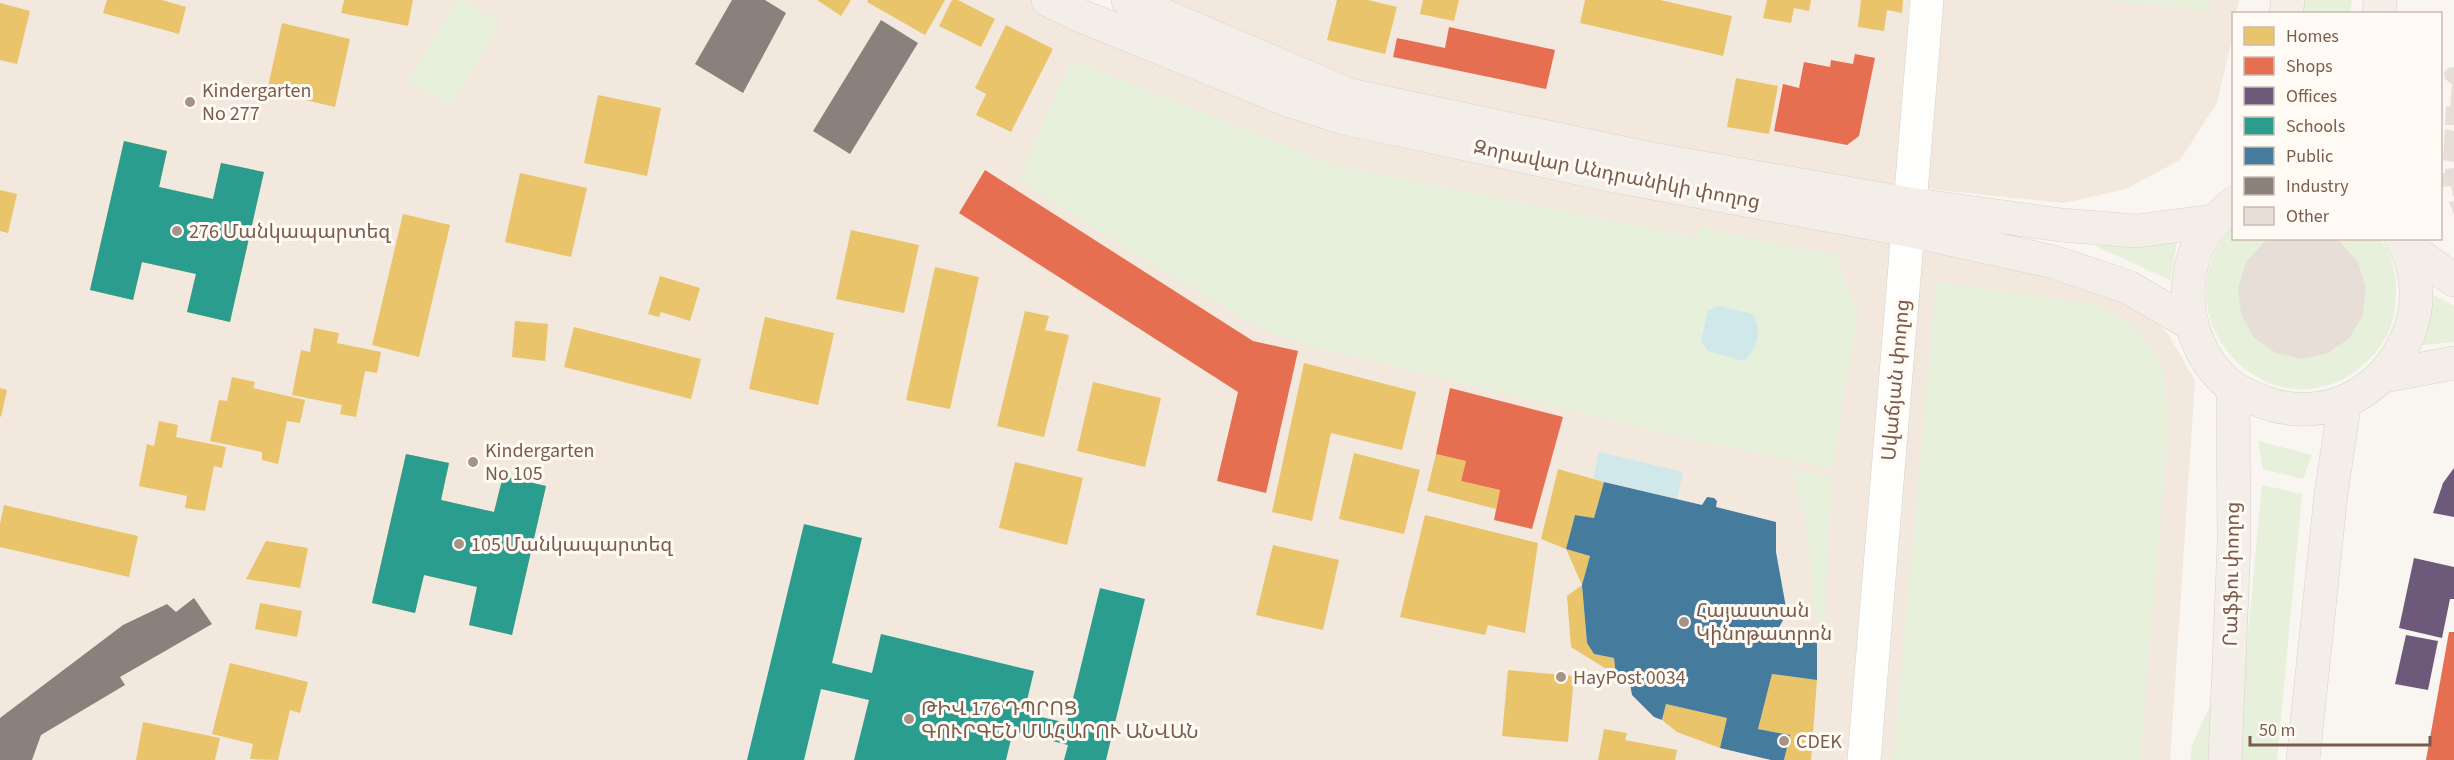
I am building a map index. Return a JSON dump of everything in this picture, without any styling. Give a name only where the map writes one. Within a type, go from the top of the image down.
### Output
[{"type":"main road","name":"Զորավար Անդրանիկի փողոց","points":[[1048,0],[1079,15],[1274,95],[1344,118],[1615,176],[1909,217],[2136,231],[2224,212]]},
{"type":"main road","name":"Զորավար Անդրանիկի փողոց","points":[[1128,0],[1348,95],[1909,217],[2128,287],[2191,324]]},
{"type":"main road","points":[[2224,212],[2195,252],[2187,288],[2191,324],[2203,354],[2233,388],[2282,408],[2314,410],[2345,402],[2384,376],[2401,353],[2412,327],[2416,299],[2414,271],[2402,241]]},
{"type":"main road","points":[[2402,241],[2454,280]]},
{"type":"main road","points":[[2384,376],[2454,363]]},
{"type":"main road","name":"Րաֆֆու փողոց","points":[[2225,760],[2234,543],[2233,388]]},
{"type":"main road","points":[[2303,760],[2331,494],[2345,402]]},
{"type":"street","name":"Սվաճյան փողոց","points":[[1864,760],[1927,0]]},
{"type":"shaded area","points":[[0,0],[1037,0],[2126,292],[2168,334],[2195,380],[2170,760],[0,760]]},
{"type":"shaded area","points":[[1162,0],[2239,0],[2236,12],[2232,12],[2232,39],[2217,103],[2180,160],[2126,189],[2064,203],[1832,179],[1369,86]]},
{"type":"green space","points":[[457,0],[462,0],[500,23],[451,106],[409,81]]},
{"type":"green space","points":[[2102,0],[2210,0],[2209,10]]},
{"type":"green space","points":[[2305,0],[2352,0],[2350,12],[2303,12]]},
{"type":"green space","points":[[1071,60],[1336,166],[1697,238],[1700,226],[1793,248],[1836,254],[1858,314],[1832,469],[1655,431],[1304,344],[1260,328],[1112,240],[1019,179]]},
{"type":"green space","points":[[2232,229],[2232,240],[2382,240],[2394,268],[2396,301],[2390,329],[2374,354],[2358,369],[2324,386],[2289,388],[2258,377],[2232,356],[2214,328],[2206,295],[2212,260]]},
{"type":"green space","points":[[2178,238],[2170,280],[2095,246]]},
{"type":"green space","points":[[1936,282],[2095,304],[2132,325],[2155,351],[2165,378],[2168,433],[2140,760],[1893,760]]},
{"type":"green space","points":[[2434,295],[2454,306],[2454,342],[2422,345]]},
{"type":"green space","points":[[2258,441],[2312,455],[2303,479],[2263,469]]},
{"type":"green space","points":[[1793,470],[1832,477],[1824,627],[1812,607],[1811,565],[1804,515]]},
{"type":"green space","points":[[2262,485],[2302,494],[2277,760],[2236,760]]},
{"type":"green space","points":[[2220,684],[2214,760],[2190,760],[2192,745]]},
{"type":"water","points":[[1719,306],[1753,314],[1756,320],[1757,339],[1753,351],[1744,361],[1708,351],[1701,341],[1708,310]]},
{"type":"water","points":[[1599,452],[1683,472],[1677,499],[1593,479]]},
{"type":"building: Homes","points":[[107,0],[162,0],[186,7],[179,34],[103,13]]},
{"type":"building: Homes","points":[[344,0],[413,0],[408,26],[341,13]]},
{"type":"building: Homes","points":[[817,0],[851,0],[841,16]]},
{"type":"building: Homes","points":[[868,0],[945,0],[925,35],[867,2]]},
{"type":"building: Homes","points":[[952,0],[958,0],[995,19],[981,47],[939,26]]},
{"type":"building: Homes","points":[[1337,0],[1368,0],[1397,7],[1385,54],[1327,40]]},
{"type":"building: Homes","points":[[1423,0],[1459,0],[1454,21],[1420,14]]},
{"type":"building: Homes","points":[[1585,0],[1660,0],[1732,16],[1723,56],[1580,23]]},
{"type":"building: Homes","points":[[1767,0],[1811,0],[1809,11],[1794,8],[1791,23],[1763,18]]},
{"type":"building: Homes","points":[[1861,0],[1903,0],[1902,13],[1887,10],[1884,31],[1858,27]]},
{"type":"building: Homes","points":[[0,3],[30,11],[17,64],[0,60]]},
{"type":"building: Homes","points":[[282,23],[350,39],[335,107],[267,91]]},
{"type":"building: Homes","points":[[1006,25],[1053,49],[1011,132],[976,115],[986,94],[975,88]]},
{"type":"building: Homes","points":[[1736,78],[1778,86],[1769,134],[1727,127]]},
{"type":"building: Homes","points":[[598,95],[661,108],[647,176],[584,163]]},
{"type":"building: Homes","name":"276 Մանկապարտեզ","points":[[124,141],[167,151],[159,187],[213,199],[221,163],[264,172],[230,322],[187,312],[196,274],[142,262],[133,300],[90,290]]},
{"type":"building: Homes","points":[[520,173],[587,188],[571,257],[505,242]]},
{"type":"building: Homes","points":[[0,190],[17,194],[8,233],[0,231]]},
{"type":"building: Homes","points":[[403,214],[450,225],[419,357],[372,345]]},
{"type":"building: Homes","points":[[851,230],[919,245],[904,313],[836,299]]},
{"type":"building: Homes","points":[[935,267],[979,277],[950,409],[906,400]]},
{"type":"building: Homes","points":[[660,276],[700,288],[690,321],[661,312],[659,317],[648,314]]},
{"type":"building: Homes","points":[[1025,311],[1049,316],[1045,330],[1069,335],[1044,437],[997,426]]},
{"type":"building: Homes","points":[[765,317],[834,333],[818,405],[749,389]]},
{"type":"building: Homes","points":[[515,321],[548,324],[545,361],[512,357]]},
{"type":"building: Homes","points":[[574,327],[701,359],[691,399],[564,367]]},
{"type":"building: Homes","points":[[314,328],[339,333],[337,343],[381,352],[377,373],[365,371],[356,417],[340,414],[342,405],[292,395],[301,350],[310,352]]},
{"type":"building: Homes","points":[[1304,363],[1416,392],[1402,450],[1331,433],[1312,521],[1272,512]]},
{"type":"building: Homes","points":[[232,377],[255,382],[253,388],[305,400],[300,423],[287,421],[278,464],[262,460],[262,452],[210,441],[219,400],[227,401]]},
{"type":"building: Homes","points":[[1093,382],[1161,398],[1145,467],[1077,451]]},
{"type":"building: Homes","points":[[0,388],[7,390],[1,417],[0,416]]},
{"type":"building: Homes","points":[[159,421],[178,425],[176,437],[226,447],[222,468],[214,466],[205,511],[185,508],[187,496],[139,486],[147,444],[154,446]]},
{"type":"building: Homes","points":[[1354,453],[1420,470],[1404,534],[1339,519]]},
{"type":"building: Homes","name":"105 Մանկապարտեզ","points":[[406,454],[449,463],[441,500],[494,512],[503,476],[546,486],[512,635],[469,625],[477,587],[424,575],[415,613],[372,603]]},
{"type":"building: Homes","points":[[1436,454],[1466,461],[1461,481],[1500,490],[1496,509],[1427,491]]},
{"type":"building: Homes","points":[[1015,462],[1083,478],[1067,545],[999,528]]},
{"type":"building: Homes","points":[[1558,469],[1604,482],[1594,518],[1575,515],[1566,549],[1541,539]]},
{"type":"building: Homes","points":[[4,505],[138,536],[129,577],[0,547],[0,524]]},
{"type":"building: Homes","points":[[1425,515],[1538,543],[1525,633],[1488,625],[1485,635],[1400,617]]},
{"type":"building: Homes","points":[[266,541],[308,548],[300,588],[246,579]]},
{"type":"building: Homes","points":[[1273,545],[1339,560],[1323,630],[1256,615]]},
{"type":"building: Homes","points":[[1566,549],[1590,556],[1582,585]]},
{"type":"building: Homes","points":[[1582,585],[1587,643],[1594,654],[1614,658],[1616,675],[1571,647],[1567,596]]},
{"type":"building: Homes","points":[[260,603],[302,611],[297,637],[255,629]]},
{"type":"building: Homes","points":[[230,663],[308,682],[300,713],[290,710],[278,760],[250,759],[253,744],[212,734]]},
{"type":"building: Homes","points":[[1508,670],[1574,676],[1568,742],[1502,736]]},
{"type":"building: Homes","points":[[1772,674],[1817,680],[1811,760],[1784,760],[1790,735],[1758,729]]},
{"type":"building: Homes","points":[[1666,704],[1727,718],[1720,748],[1677,732],[1662,720]]},
{"type":"building: Homes","points":[[143,722],[220,738],[215,760],[136,760]]},
{"type":"building: Homes","points":[[1604,729],[1627,733],[1625,740],[1677,750],[1675,760],[1598,760]]},
{"type":"building: Shops","points":[[1449,27],[1555,50],[1546,89],[1393,57],[1397,38],[1445,48]]},
{"type":"building: Shops","points":[[1855,54],[1875,58],[1859,136],[1847,145],[1774,131],[1783,84],[1799,88],[1804,62],[1830,67],[1831,60],[1853,64]]},
{"type":"building: Shops","points":[[985,170],[1253,341],[1298,351],[1266,493],[1217,481],[1238,392],[959,213]]},
{"type":"building: Shops","points":[[1450,388],[1563,417],[1532,529],[1494,520],[1500,490],[1461,481],[1466,461],[1436,454]]},
{"type":"building: Shops","points":[[2449,632],[2454,632],[2454,760],[2426,760]]},
{"type":"building: Offices","points":[[2454,468],[2454,517],[2433,513],[2443,483]]},
{"type":"building: Offices","points":[[2414,558],[2454,567],[2454,599],[2450,599],[2442,638],[2399,628]]},
{"type":"building: Offices","points":[[2406,635],[2438,641],[2428,690],[2395,684]]},
{"type":"building: Schools","name":"276 Մանկապարտեզ","points":[[124,141],[167,151],[159,187],[213,199],[221,163],[264,172],[230,322],[187,312],[196,274],[142,262],[133,300],[90,290]]},
{"type":"building: Schools","name":"105 Մանկապարտեզ","points":[[406,454],[449,463],[441,500],[494,512],[503,476],[546,486],[512,635],[469,625],[477,587],[424,575],[415,613],[372,603]]},
{"type":"building: Schools","points":[[804,524],[862,538],[832,663],[872,673],[881,634],[1034,671],[1024,713],[1067,723],[1100,588],[1145,599],[1106,760],[1064,760],[1068,745],[1013,731],[1006,760],[854,760],[869,700],[821,689],[804,760],[747,760]]},
{"type":"building: Public","name":"Հայաստան Կինոթատրոն","points":[[1604,482],[1702,505],[1707,497],[1714,498],[1717,501],[1716,507],[1776,522],[1776,552],[1787,613],[1777,631],[1817,640],[1817,680],[1772,674],[1758,729],[1790,735],[1784,760],[1771,760],[1720,748],[1727,718],[1666,704],[1662,720],[1654,717],[1632,695],[1629,678],[1616,675],[1614,658],[1594,654],[1587,643],[1582,585],[1590,556],[1566,549],[1575,515],[1594,518]]},
{"type":"building: Industry","points":[[732,0],[765,0],[786,13],[743,93],[695,64]]},
{"type":"building: Industry","points":[[881,20],[918,43],[850,154],[813,131]]},
{"type":"building: Industry","points":[[194,598],[212,624],[120,677],[125,685],[41,735],[32,760],[0,760],[0,718],[123,625],[167,604],[176,612]]},
{"type":"building: Other","points":[[2454,67],[2454,125],[2445,125],[2446,106],[2450,107],[2452,84],[2445,79],[2444,73],[2448,68]]},
{"type":"building: Other","points":[[2445,129],[2454,131],[2454,162],[2443,160]]},
{"type":"building: Other","points":[[2454,168],[2454,196],[2451,186],[2442,187],[2442,173],[2445,173],[2445,169]]},
{"type":"building: Other","points":[[2454,201],[2454,215],[2449,202]]},
{"type":"building: Other","points":[[2268,240],[2336,240],[2358,262],[2366,288],[2363,314],[2350,338],[2328,353],[2302,359],[2276,353],[2254,338],[2241,314],[2238,288],[2246,262]]},
{"type":"place","name":"Kindergarten No 277","points":[[190,102]]},
{"type":"place","name":"276 Մանկապարտեզ","points":[[177,231]]},
{"type":"place","name":"Kindergarten No 105","points":[[473,462]]},
{"type":"place","name":"105 Մանկապարտեզ","points":[[459,544]]},
{"type":"place","name":"Հայաստան Կինոթատրոն","points":[[1684,622]]},
{"type":"place","name":"HayPost 0034","points":[[1561,677]]},
{"type":"place","name":"ԹԻՎ 176 ԴՊՐՈՑ ԳՈՒՐԳԵՆ ՄԱՀԱՐՈՒ ԱՆՎԱՆ","points":[[909,719]]},
{"type":"place","name":"CDEK","points":[[1784,741]]}]
